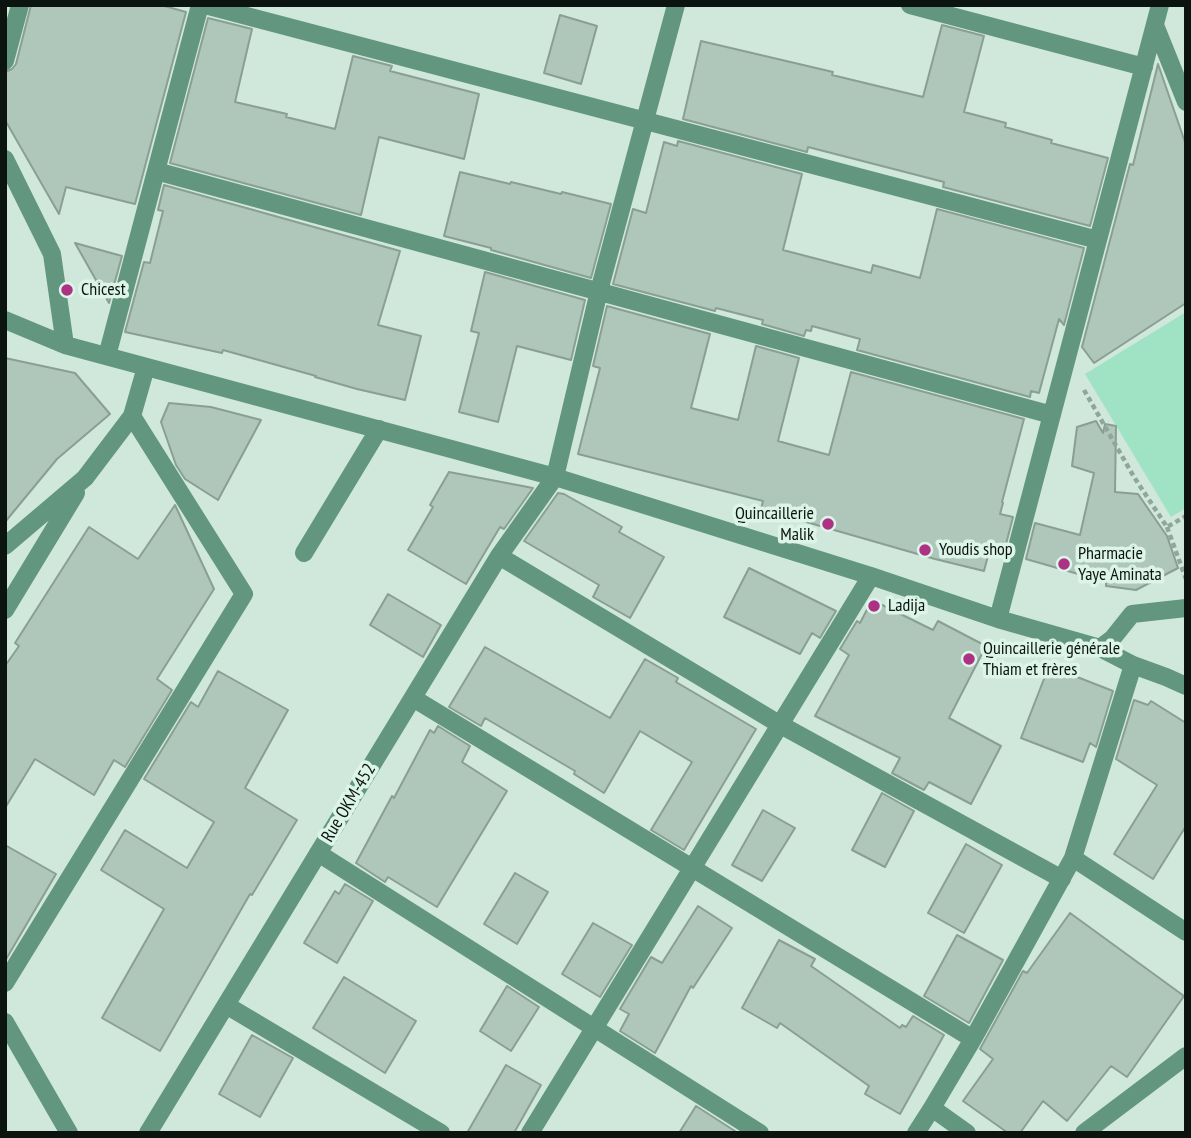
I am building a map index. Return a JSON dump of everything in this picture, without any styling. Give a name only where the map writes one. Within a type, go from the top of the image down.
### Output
[{"type":"street","points":[[5,61],[20,5]]},
{"type":"street","points":[[107,356],[200,5]]},
{"type":"street","points":[[205,5],[1098,240]]},
{"type":"street","points":[[555,477],[599,292],[676,5]]},
{"type":"street","points":[[910,5],[1144,67]]},
{"type":"street","points":[[998,619],[1160,5]]},
{"type":"street","points":[[1155,25],[1186,102]]},
{"type":"street","points":[[5,159],[52,254],[65,345]]},
{"type":"street","points":[[156,171],[1052,415]]},
{"type":"street","points":[[5,320],[65,345],[555,477],[871,576],[998,619],[1100,648],[1133,665],[1186,686]]},
{"type":"street","points":[[5,610],[85,478],[132,416],[146,367]]},
{"type":"street","points":[[5,983],[244,594],[132,416]]},
{"type":"street","points":[[304,553],[379,429]]},
{"type":"street","name":"Rue OKM-452","points":[[148,1133],[499,556],[555,477]]},
{"type":"street","points":[[5,545],[85,478]]},
{"type":"street","points":[[499,556],[779,724],[1062,879]]},
{"type":"street","points":[[530,1133],[871,576]]},
{"type":"street","points":[[1100,648],[1112,639],[1132,614],[1186,608]]},
{"type":"street","points":[[916,1133],[973,1039],[1073,858],[1133,665]]},
{"type":"street","points":[[1166,677],[1186,675]]},
{"type":"street","points":[[413,698],[973,1039]]},
{"type":"street","points":[[318,853],[760,1133]]},
{"type":"street","points":[[1073,858],[1186,932]]},
{"type":"street","points":[[226,1005],[441,1133]]},
{"type":"street","points":[[5,1022],[69,1133]]},
{"type":"street","points":[[1084,1133],[1186,1056]]},
{"type":"street","points":[[932,1108],[967,1133]]},
{"type":"path","points":[[1062,380],[1081,384],[1134,477],[1167,527],[1186,579]]},
{"type":"path","points":[[1167,527],[1186,516]]},
{"type":"green space","points":[[1186,312],[1186,508],[1171,517],[1085,374]]},
{"type":"building","points":[[31,5],[161,5],[186,12],[135,204],[66,187],[59,214],[5,120],[5,72],[16,64]]},
{"type":"building","points":[[560,15],[597,26],[581,84],[544,73]]},
{"type":"building","points":[[208,18],[252,29],[235,102],[287,114],[286,117],[335,129],[353,56],[392,66],[390,71],[479,94],[464,159],[379,137],[361,215],[170,163]]},
{"type":"building","points":[[942,25],[984,36],[964,112],[1006,123],[1005,127],[1052,140],[1051,143],[1108,158],[1090,226],[943,187],[944,182],[808,147],[807,152],[683,119],[701,41],[833,72],[832,75],[923,97]]},
{"type":"building","points":[[1158,64],[1186,145],[1186,303],[1094,363],[1082,347]]},
{"type":"building","points":[[678,141],[802,174],[783,250],[871,273],[873,265],[920,278],[937,209],[1084,248],[1064,325],[1059,319],[1039,393],[1031,391],[1030,397],[857,350],[860,339],[812,326],[811,331],[806,330],[804,336],[762,324],[763,320],[716,308],[715,311],[613,284],[633,209],[646,213],[664,142],[677,146]]},
{"type":"building","points":[[460,172],[611,204],[591,278],[444,236]]},
{"type":"building","points":[[164,185],[400,251],[378,325],[421,336],[405,400],[357,389],[223,350],[222,353],[125,332],[144,262],[150,263],[163,211],[158,210]]},
{"type":"building","points":[[75,243],[122,256],[109,303]]},
{"type":"building","points":[[485,272],[585,300],[571,360],[517,346],[498,422],[459,412],[479,333],[471,331]]},
{"type":"building","points":[[607,306],[710,334],[691,408],[738,420],[756,346],[799,358],[778,441],[829,455],[851,372],[1024,419],[1000,514],[1013,517],[1004,552],[990,548],[984,571],[761,509],[763,501],[578,454],[600,368],[593,366]]},
{"type":"building","points":[[5,358],[75,373],[110,414],[57,459],[5,522]]},
{"type":"building","points":[[169,403],[211,407],[261,420],[218,500],[185,479],[176,465],[161,422]]},
{"type":"building","points":[[1096,421],[1103,433],[1105,424],[1116,426],[1115,492],[1138,494],[1167,536],[1178,568],[1136,590],[1106,586],[1106,582],[1026,559],[1035,523],[1080,535],[1094,473],[1072,466],[1077,427]]},
{"type":"building","points":[[449,472],[533,488],[504,529],[500,527],[466,584],[408,550],[433,507],[430,505]]},
{"type":"building","points":[[558,493],[622,527],[619,532],[664,557],[630,618],[593,597],[599,585],[524,541]]},
{"type":"building","points":[[175,505],[214,589],[157,679],[172,690],[125,767],[114,760],[94,795],[35,759],[5,808],[5,666],[19,646],[15,643],[89,527],[138,559]]},
{"type":"building","points":[[749,568],[836,611],[820,638],[812,633],[800,654],[724,617]]},
{"type":"building","points":[[388,594],[441,625],[423,657],[370,625]]},
{"type":"building","points":[[872,600],[933,630],[938,621],[986,646],[949,718],[1001,746],[971,804],[929,782],[924,790],[892,773],[900,758],[815,716],[849,655],[840,649],[857,621],[860,623]]},
{"type":"building","points":[[485,647],[610,718],[645,659],[678,678],[676,682],[756,729],[684,850],[651,830],[692,762],[640,731],[604,793],[574,774],[575,771],[485,718],[481,726],[449,707]]},
{"type":"building","points":[[1049,666],[1113,691],[1096,747],[1090,743],[1083,762],[1021,738]]},
{"type":"building","points":[[218,671],[288,710],[245,788],[297,820],[252,895],[250,894],[160,1051],[102,1018],[164,909],[101,870],[125,830],[187,868],[214,822],[144,779],[191,702],[198,707]]},
{"type":"building","points":[[1134,700],[1148,705],[1151,701],[1186,723],[1186,826],[1153,879],[1114,854],[1157,785],[1116,759]]},
{"type":"building","points":[[438,726],[470,746],[462,762],[507,791],[437,907],[388,877],[385,882],[356,863],[430,730],[434,733]]},
{"type":"building","points":[[882,793],[914,811],[885,867],[852,850]]},
{"type":"building","points":[[763,810],[795,828],[762,881],[732,865]]},
{"type":"building","points":[[966,844],[1002,865],[964,933],[928,913]]},
{"type":"building","points":[[5,845],[56,874],[5,961]]},
{"type":"building","points":[[515,873],[548,892],[517,944],[484,924]]},
{"type":"building","points":[[345,884],[373,901],[337,963],[304,943],[335,891],[339,894]]},
{"type":"building","points":[[698,906],[732,928],[693,988],[691,986],[655,1053],[620,1031],[629,1014],[620,1009],[651,957],[662,963]]},
{"type":"building","points":[[1070,913],[1184,996],[1127,1077],[1111,1066],[1067,1121],[1043,1101],[1020,1133],[1008,1133],[963,1101],[993,1059],[980,1049],[1023,971],[1027,973]]},
{"type":"building","points":[[593,923],[632,945],[600,997],[562,974]]},
{"type":"building","points":[[957,935],[1003,960],[969,1023],[924,996]]},
{"type":"building","points":[[779,940],[815,959],[811,966],[900,1028],[902,1025],[906,1027],[913,1016],[944,1035],[900,1114],[865,1094],[869,1086],[780,1023],[777,1028],[742,1008]]},
{"type":"building","points":[[344,977],[416,1021],[385,1073],[313,1028]]},
{"type":"building","points":[[507,986],[539,1007],[511,1051],[480,1031]]},
{"type":"building","points":[[252,1035],[293,1058],[260,1117],[219,1094]]},
{"type":"building","points":[[506,1065],[541,1085],[514,1133],[467,1133]]},
{"type":"building","points":[[696,1106],[738,1133],[679,1133]]},
{"type":"place","name":"Chicest","points":[[67,290]]},
{"type":"place","name":"Quincaillerie Malik","points":[[828,524]]},
{"type":"place","name":"Youdis shop","points":[[925,550]]},
{"type":"place","name":"Pharmacie Yaye Aminata","points":[[1064,564]]},
{"type":"place","name":"Ladija","points":[[874,606]]},
{"type":"place","name":"Quincaillerie générale Thiam et frères","points":[[969,659]]}]
